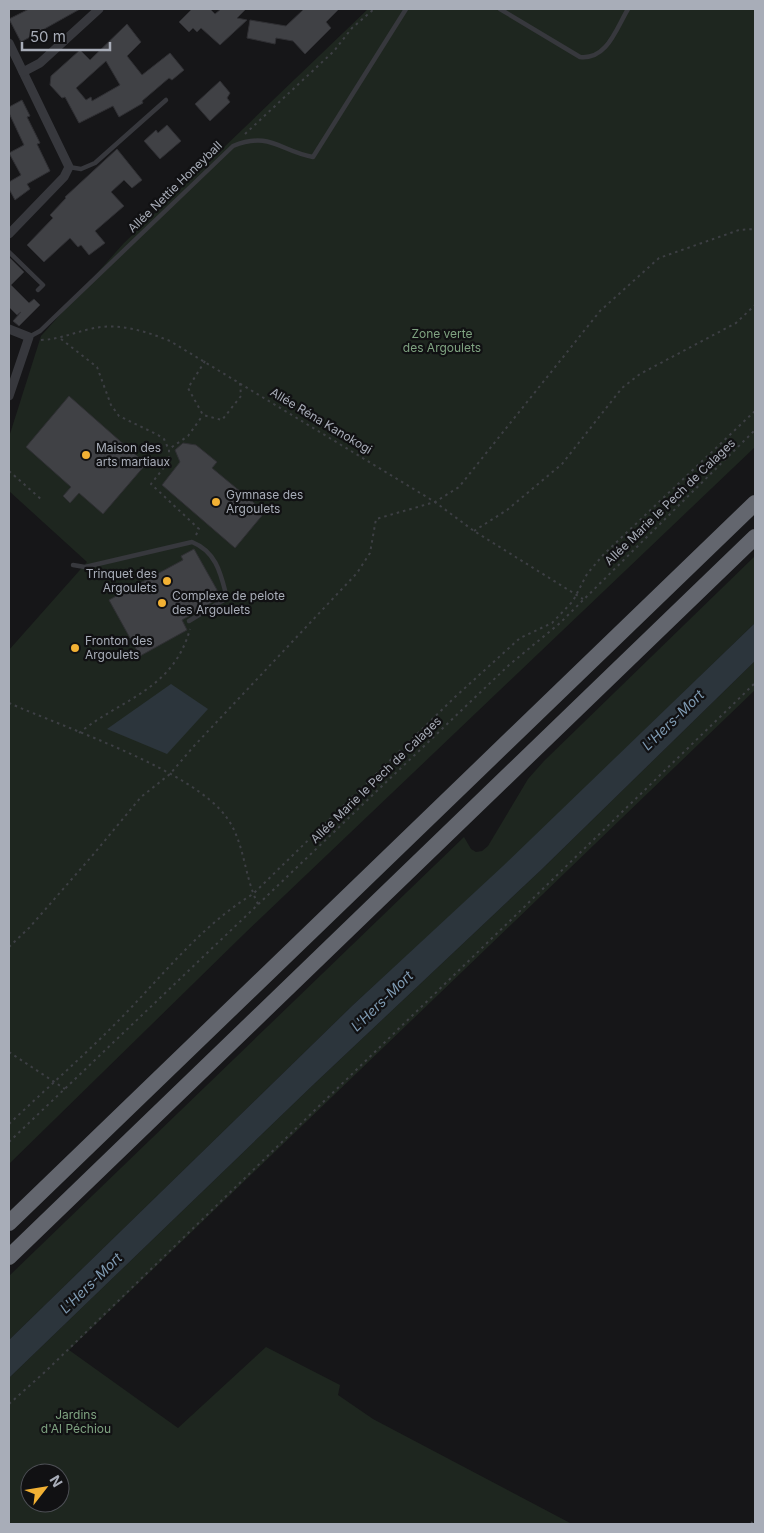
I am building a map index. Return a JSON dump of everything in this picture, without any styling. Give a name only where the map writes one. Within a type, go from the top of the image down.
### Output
[{"type":"highway","points":[[9,1223],[755,503]]},
{"type":"highway","points":[[9,1257],[755,537]]},
{"type":"street","points":[[23,72],[40,63],[99,9]]},
{"type":"street","points":[[9,43],[69,167],[64,177],[9,234]]},
{"type":"street","points":[[9,329],[29,337],[9,396]]},
{"type":"lane","name":"Allée Nettie Honeyball","points":[[29,337],[40,331],[233,146],[256,139],[276,143],[313,157],[406,9]]},
{"type":"lane","points":[[500,9],[580,57],[590,58],[599,54],[607,46],[628,9]]},
{"type":"lane","points":[[69,167],[82,169],[95,163],[166,100]]},
{"type":"lane","points":[[9,252],[43,285],[38,290]]},
{"type":"lane","points":[[73,565],[85,567],[192,542],[202,546],[215,559],[227,598],[188,621]]},
{"type":"path","points":[[233,146],[290,90],[334,51],[352,28],[374,9]]},
{"type":"path","points":[[9,947],[92,856],[141,797],[170,774],[194,746],[357,573],[370,552],[376,519],[435,502],[459,487],[600,311],[659,258],[739,230],[755,229]]},
{"type":"path","points":[[474,531],[507,510],[562,464],[622,388],[640,374],[736,323],[755,305]]},
{"type":"path","name":"Allée Réna Kanokogi","points":[[29,337],[38,340],[61,339],[98,327],[136,329],[170,341],[206,361],[435,502],[474,531],[583,599]]},
{"type":"path","points":[[61,339],[97,367],[111,405],[119,416],[164,439],[169,449],[169,461],[151,484],[199,529],[192,542]]},
{"type":"path","points":[[206,361],[188,388],[203,415],[222,420],[241,396],[240,382]]},
{"type":"path","points":[[9,1124],[122,1017],[179,954],[226,910],[253,894],[455,697],[520,638],[552,623],[573,601],[587,574],[602,555],[755,411]]},
{"type":"path","points":[[169,449],[188,436],[203,415]]},
{"type":"path","name":"Allée Marie le Pech de Calages","points":[[9,1142],[509,665],[560,623],[755,430]]},
{"type":"path","points":[[9,471],[42,500]]},
{"type":"path","points":[[79,733],[97,719],[138,697],[164,677],[178,656],[190,630],[188,621]]},
{"type":"path","points":[[9,1404],[46,1371],[755,684]]},
{"type":"path","points":[[9,703],[138,758],[198,790],[227,818],[241,850],[253,894],[258,904]]},
{"type":"path","points":[[9,1052],[65,1089]]},
{"type":"path","points":[[751,1524],[755,1518]]},
{"type":"green space","name":"Zone verte des Argoulets","points":[[368,9],[755,9],[755,447],[243,935],[9,1164],[9,650],[87,562],[9,491],[9,437],[41,336],[124,243]]},
{"type":"green space","points":[[755,556],[755,623],[503,867],[353,1005],[9,1340],[9,1276],[464,837],[471,849],[476,852],[482,851],[488,846],[528,779],[544,761]]},
{"type":"green space","name":"Jardins d'Al Péchiou","points":[[755,661],[755,690],[69,1350],[178,1428],[266,1347],[340,1385],[338,1395],[373,1419],[572,1524],[9,1524],[9,1378],[313,1085],[541,870]]},
{"type":"water","name":"L'Hers-Mort","points":[[755,623],[755,661],[541,870],[313,1085],[9,1378],[9,1340],[353,1005],[503,866]]},
{"type":"water","points":[[171,684],[208,709],[167,754],[107,729]]},
{"type":"building","points":[[29,9],[80,9],[21,42],[9,19]]},
{"type":"building","points":[[192,9],[210,9],[215,14],[221,9],[246,9],[237,18],[247,20],[220,45],[201,28],[197,32],[193,28],[189,32],[179,22]]},
{"type":"building","points":[[304,9],[339,9],[326,22],[331,28],[305,54],[293,41],[276,38],[275,44],[247,38],[250,20],[286,26]]},
{"type":"building","points":[[127,24],[141,42],[127,56],[142,75],[170,53],[184,70],[172,80],[169,78],[142,101],[143,103],[119,117],[113,106],[79,123],[65,97],[62,98],[50,85],[51,76],[80,50],[90,60]],"holes":[[[106,61],[120,85],[92,101],[91,97],[86,100],[76,88]]]},
{"type":"building","points":[[220,81],[230,93],[227,98],[230,102],[210,121],[195,104]]},
{"type":"building","points":[[22,100],[30,116],[27,117],[40,143],[37,144],[50,171],[27,184],[30,189],[15,200],[9,189],[9,182],[21,175],[9,153],[24,145],[9,113],[9,107]]},
{"type":"building","points":[[167,125],[181,141],[160,159],[144,141],[156,130],[158,133]]},
{"type":"building","points":[[117,149],[142,180],[132,188],[124,180],[111,192],[124,206],[95,231],[105,243],[89,255],[81,245],[78,247],[70,238],[44,262],[27,245],[53,218],[50,215],[65,197]]},
{"type":"building","points":[[9,257],[24,272],[11,285],[29,303],[34,299],[40,305],[19,326],[13,321],[21,312],[17,315],[9,307]]},
{"type":"building","name":"Maison des arts martiaux","points":[[69,396],[146,464],[103,514],[79,493],[70,503],[63,496],[71,487],[26,447]]},
{"type":"building","name":"Gymnase des Argoulets","points":[[183,443],[196,445],[217,462],[212,468],[265,512],[235,548],[162,485],[180,462],[175,450]]},
{"type":"building","name":"Complexe de pelote des Argoulets","points":[[194,549],[221,597],[182,620],[187,630],[140,656],[109,600],[183,560],[181,556]]},
{"type":"place","name":"Maison des arts martiaux","points":[[86,455]]},
{"type":"place","name":"Gymnase des Argoulets","points":[[216,502]]},
{"type":"place","name":"Trinquet des Argoulets","points":[[167,581]]},
{"type":"place","name":"Complexe de pelote des Argoulets","points":[[162,603]]},
{"type":"place","name":"Fronton des Argoulets","points":[[75,648]]}]
